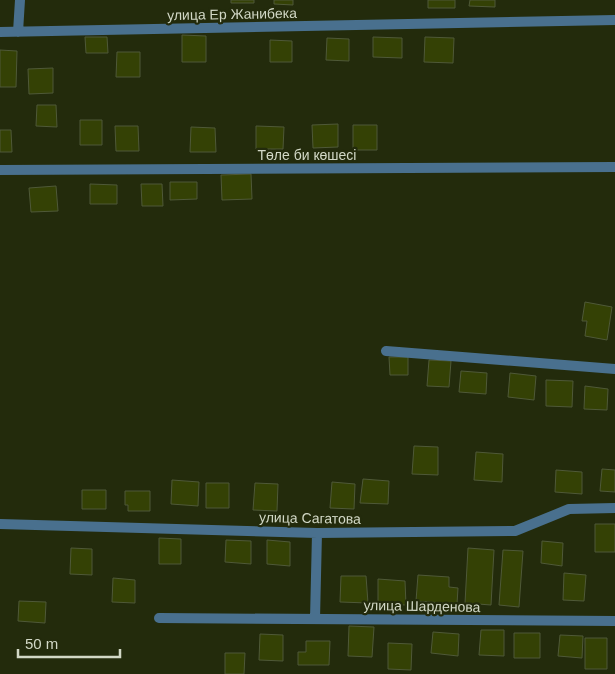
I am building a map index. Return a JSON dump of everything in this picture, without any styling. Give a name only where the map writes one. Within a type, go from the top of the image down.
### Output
[{"type":"street","points":[[18,32],[20,0]]},
{"type":"street","name":"улица Ер Жанибека","points":[[0,32],[615,20]]},
{"type":"street","name":"Төле би көшесі","points":[[0,170],[615,167]]},
{"type":"street","points":[[386,352],[615,369]]},
{"type":"street","name":"улица Сагатова","points":[[0,524],[317,533],[515,531],[569,509],[615,508]]},
{"type":"street","points":[[315,619],[317,533]]},
{"type":"street","name":"улица Шарденова","points":[[159,618],[615,621]]},
{"type":"building","points":[[231,0],[254,0],[254,3],[231,3]]},
{"type":"building","points":[[274,0],[293,0],[293,5],[274,4]]},
{"type":"building","points":[[428,0],[455,0],[455,8],[428,8]]},
{"type":"building","points":[[470,0],[495,0],[495,7],[469,6]]},
{"type":"building","points":[[182,35],[206,36],[206,62],[182,62]]},
{"type":"building","points":[[85,37],[107,37],[108,53],[86,53]]},
{"type":"building","points":[[373,37],[402,38],[402,58],[373,57]]},
{"type":"building","points":[[425,37],[454,38],[453,63],[424,62]]},
{"type":"building","points":[[327,38],[349,39],[349,61],[326,60]]},
{"type":"building","points":[[270,40],[292,41],[292,62],[270,62]]},
{"type":"building","points":[[0,50],[17,51],[16,87],[0,87]]},
{"type":"building","points":[[117,52],[140,52],[140,77],[116,77]]},
{"type":"building","points":[[53,68],[53,93],[29,94],[28,69]]},
{"type":"building","points":[[37,105],[56,105],[57,127],[36,126]]},
{"type":"building","points":[[80,120],[102,120],[102,145],[80,145]]},
{"type":"building","points":[[338,124],[338,147],[313,148],[312,125]]},
{"type":"building","points":[[353,125],[377,125],[377,150],[353,150]]},
{"type":"building","points":[[115,126],[138,126],[139,151],[116,151]]},
{"type":"building","points":[[256,126],[284,127],[283,149],[256,149]]},
{"type":"building","points":[[191,127],[215,128],[216,152],[190,152]]},
{"type":"building","points":[[0,130],[11,130],[12,152],[0,152]]},
{"type":"building","points":[[251,174],[252,199],[222,200],[221,175]]},
{"type":"building","points":[[170,182],[197,182],[197,199],[170,200]]},
{"type":"building","points":[[90,184],[117,185],[117,204],[90,204]]},
{"type":"building","points":[[141,184],[162,184],[163,206],[142,206]]},
{"type":"building","points":[[56,186],[58,211],[31,212],[29,188]]},
{"type":"building","points":[[585,302],[612,307],[607,340],[585,336],[587,321],[582,321]]},
{"type":"building","points":[[389,357],[408,357],[408,375],[390,375]]},
{"type":"building","points":[[429,360],[451,361],[449,387],[427,386]]},
{"type":"building","points":[[461,371],[487,373],[486,394],[459,392]]},
{"type":"building","points":[[510,373],[536,376],[534,400],[508,397]]},
{"type":"building","points":[[546,380],[573,381],[572,407],[546,406]]},
{"type":"building","points":[[585,386],[608,389],[607,410],[584,409]]},
{"type":"building","points":[[414,446],[438,447],[438,475],[412,474]]},
{"type":"building","points":[[476,452],[503,454],[502,482],[474,480]]},
{"type":"building","points":[[602,469],[615,470],[615,492],[600,491]]},
{"type":"building","points":[[556,470],[582,472],[582,494],[555,492]]},
{"type":"building","points":[[363,479],[389,481],[388,504],[360,503]]},
{"type":"building","points":[[172,480],[199,482],[198,506],[171,504]]},
{"type":"building","points":[[332,482],[355,484],[354,509],[330,508]]},
{"type":"building","points":[[206,483],[229,483],[229,508],[206,508]]},
{"type":"building","points":[[255,483],[278,484],[277,511],[253,510]]},
{"type":"building","points":[[82,490],[106,490],[106,509],[82,509]]},
{"type":"building","points":[[125,491],[150,491],[150,511],[128,511],[128,505],[125,505]]},
{"type":"building","points":[[595,524],[615,524],[615,552],[595,552]]},
{"type":"building","points":[[159,538],[181,539],[181,564],[159,564]]},
{"type":"building","points":[[226,540],[251,541],[251,564],[225,562]]},
{"type":"building","points":[[267,540],[290,542],[290,566],[267,564]]},
{"type":"building","points":[[542,541],[563,543],[562,566],[541,563]]},
{"type":"building","points":[[71,548],[92,549],[92,575],[70,574]]},
{"type":"building","points":[[468,548],[494,550],[491,605],[465,603]]},
{"type":"building","points":[[503,550],[523,551],[519,607],[499,605]]},
{"type":"building","points":[[564,573],[586,575],[584,601],[563,600]]},
{"type":"building","points":[[418,575],[449,577],[449,587],[458,588],[457,604],[416,601]]},
{"type":"building","points":[[341,576],[366,576],[368,603],[340,602]]},
{"type":"building","points":[[113,578],[135,580],[135,603],[112,602]]},
{"type":"building","points":[[378,579],[405,581],[406,605],[378,604]]},
{"type":"building","points":[[19,601],[46,602],[45,623],[18,621]]},
{"type":"building","points":[[349,626],[374,627],[372,657],[348,656]]},
{"type":"building","points":[[481,630],[504,630],[504,656],[479,655]]},
{"type":"building","points":[[433,632],[459,634],[458,656],[431,653]]},
{"type":"building","points":[[514,633],[540,633],[540,658],[514,658]]},
{"type":"building","points":[[260,634],[283,635],[283,661],[259,660]]},
{"type":"building","points":[[560,635],[583,636],[582,658],[558,656]]},
{"type":"building","points":[[585,638],[607,638],[607,669],[585,669]]},
{"type":"building","points":[[306,641],[330,641],[329,665],[298,665],[298,652],[306,652]]},
{"type":"building","points":[[388,643],[412,644],[411,670],[388,669]]},
{"type":"building","points":[[225,653],[245,653],[244,674],[225,674]]}]
